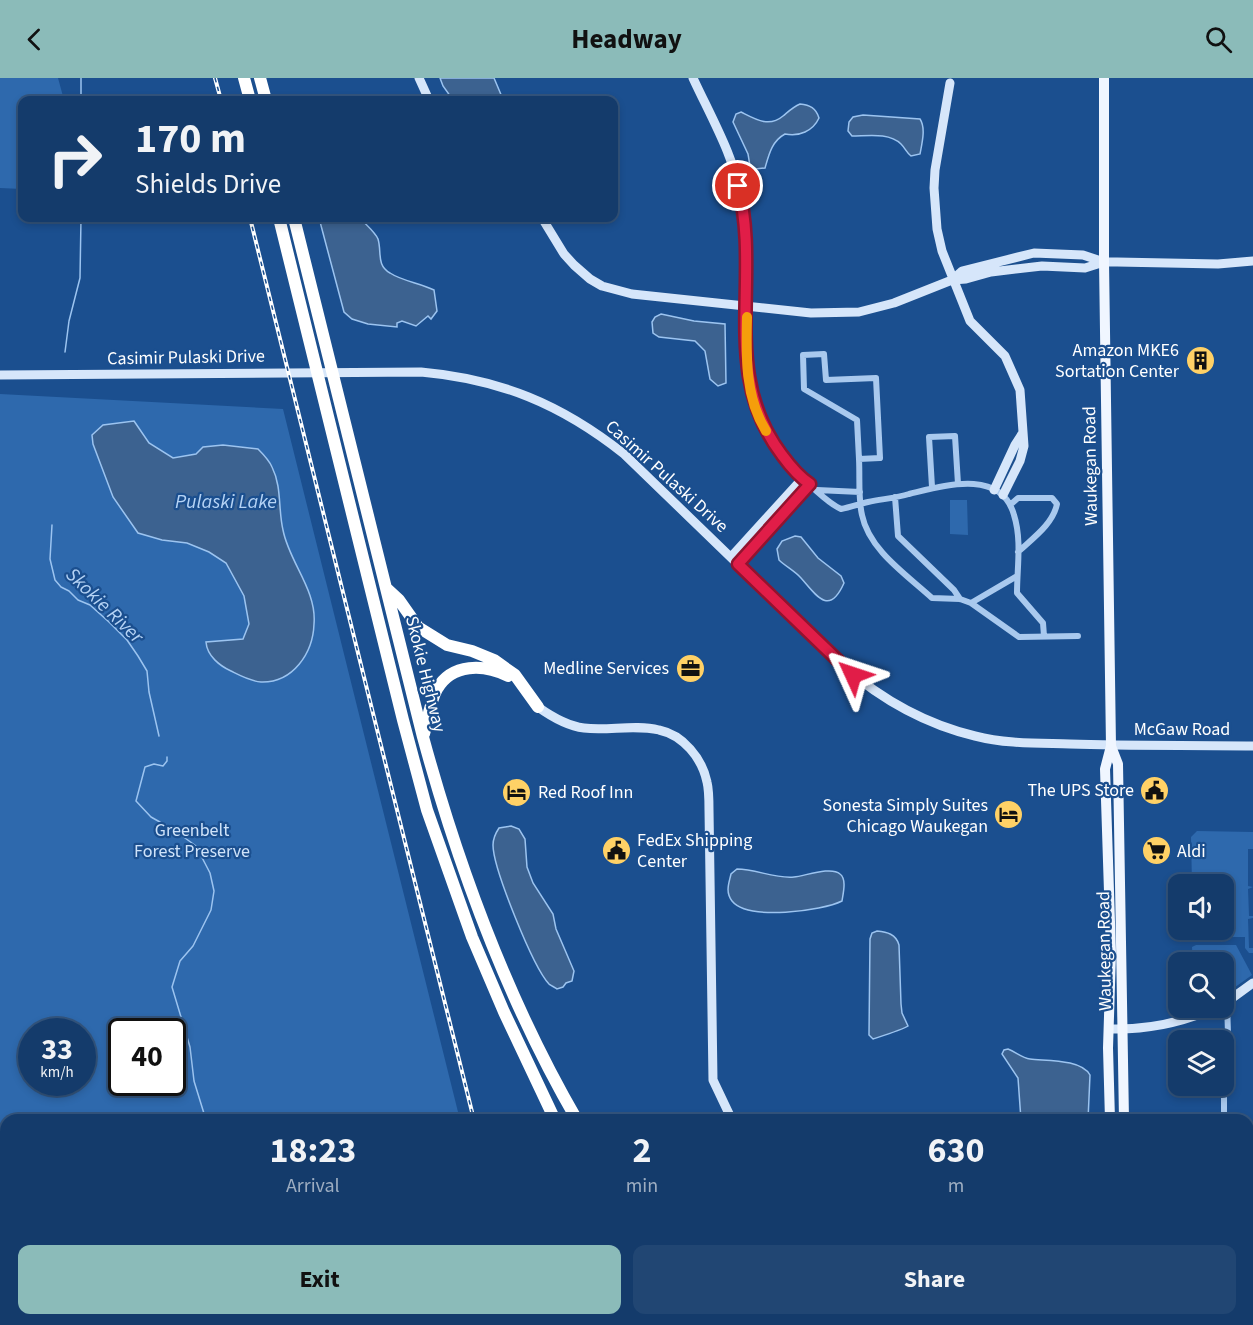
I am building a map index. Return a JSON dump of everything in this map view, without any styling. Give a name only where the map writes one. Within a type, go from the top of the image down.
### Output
[{"type":"highway","points":[[244,78],[249,96]]},
{"type":"highway","points":[[260,78],[265,96]]},
{"type":"highway","name":"Skokie Highway","points":[[280,222],[427,810],[472,937],[551,1114]]},
{"type":"highway","name":"Skokie Highway","points":[[295,222],[423,737],[445,814],[487,931],[529,1030],[574,1114]]},
{"type":"highway","points":[[386,588],[399,600],[418,627],[447,645],[472,651],[494,660],[515,675],[538,707]]},
{"type":"highway","points":[[423,737],[432,701],[438,688],[458,670],[482,667],[496,670],[507,676],[538,707]]},
{"type":"main road","name":"Waukegan Road","points":[[1104,78],[1104,262],[1111,746],[1105,769],[1111,953],[1108,1048],[1110,1114]]},
{"type":"main road","name":"Waukegan Road","points":[[1111,746],[1118,764],[1124,1114]]},
{"type":"street","points":[[419,78],[427,96]]},
{"type":"street","points":[[693,78],[731,162],[741,198],[744,215],[747,307],[746,361],[754,405],[775,446],[810,484],[831,504],[841,509],[958,484],[983,485],[999,492],[1010,505],[1017,527],[1017,593],[1043,623],[1044,636]]},
{"type":"street","points":[[950,83],[934,188],[936,229],[952,280],[970,321],[1005,356],[1020,390],[1022,434],[1017,454],[999,492]]},
{"type":"street","points":[[545,222],[569,259],[590,279],[602,286],[633,294],[811,313],[859,312],[894,303],[952,280],[966,279],[991,272],[1042,266],[1085,268],[1104,262]]},
{"type":"street","points":[[952,280],[962,271],[1034,253],[1083,255],[1104,262],[1218,264],[1253,261]]},
{"type":"street","points":[[859,459],[880,458],[876,378],[826,380],[824,354],[803,355],[804,389],[857,420],[861,512],[874,543],[885,555],[932,598],[960,599],[971,603],[1019,637],[1078,636]]},
{"type":"street","name":"Casimir Pulaski Drive","points":[[0,375],[421,372],[476,379],[526,394],[564,412],[624,454],[856,678],[916,716],[975,736],[1008,742],[1111,746]]},
{"type":"street","points":[[932,488],[929,438],[955,436],[958,484]]},
{"type":"street","points":[[810,484],[861,492]]},
{"type":"street","points":[[734,561],[810,484]]},
{"type":"street","points":[[895,497],[898,536],[954,590],[960,599]]},
{"type":"street","points":[[1010,505],[1018,498],[1052,498],[1056,504],[1055,513],[1050,520],[1018,552]]},
{"type":"street","points":[[971,603],[1017,576]]},
{"type":"street","points":[[538,707],[551,717],[583,728],[658,729],[686,744],[702,768],[708,782],[709,810],[713,1080],[729,1114]]},
{"type":"street","name":"McGaw Road","points":[[1111,746],[1253,746]]},
{"type":"street","points":[[1234,997],[1253,983]]},
{"type":"street","points":[[1110,1029],[1147,1028],[1186,1018]]},
{"type":"street","points":[[1224,1114],[1224,1096],[1229,1065],[1227,1018]]},
{"type":"green space","points":[[0,78],[58,78],[63,96],[18,96],[18,189],[0,188]]},
{"type":"green space","name":"Greenbelt Forest Preserve","points":[[0,394],[283,409],[459,1114],[0,1114]]},
{"type":"green space","points":[[950,500],[967,500],[968,535],[950,534]]},
{"type":"green space","points":[[1197,831],[1253,832],[1253,849],[1248,849],[1248,886],[1253,887],[1248,889],[1249,916],[1253,918],[1248,919],[1249,948],[1253,948],[1253,953],[1249,953],[1245,948],[1245,937],[1234,937],[1234,874],[1192,874],[1191,837]]},
{"type":"green space","points":[[1196,945],[1236,945],[1252,975],[1234,988],[1234,952],[1192,952],[1192,947]]},
{"type":"water","points":[[440,78],[494,78],[502,96],[450,96]]},
{"type":"water","points":[[800,104],[814,109],[819,118],[816,123],[805,132],[795,135],[785,134],[777,140],[765,168],[755,169],[750,166],[748,154],[733,122],[736,114],[741,112],[767,122],[778,120]]},
{"type":"water","points":[[863,115],[920,119],[923,131],[920,154],[911,156],[901,144],[890,138],[852,136],[848,131],[849,122],[853,117]]},
{"type":"water","points":[[320,222],[364,222],[378,239],[381,262],[386,270],[400,278],[434,290],[437,311],[431,319],[428,316],[416,326],[402,321],[397,323],[397,327],[368,324],[352,319],[344,312]]},
{"type":"water","points":[[661,314],[694,321],[725,324],[726,383],[718,386],[710,379],[705,351],[695,341],[659,337],[653,333],[652,322]]},
{"type":"water","name":"Pulaski Lake","points":[[134,421],[149,443],[173,458],[196,454],[203,447],[223,445],[258,449],[271,464],[279,490],[286,542],[307,588],[314,612],[310,645],[292,672],[272,681],[253,681],[227,669],[209,652],[206,642],[243,639],[249,624],[244,596],[226,563],[209,552],[187,543],[162,540],[138,533],[113,497],[93,444],[92,435],[103,425]]},
{"type":"water","points":[[795,536],[801,537],[818,558],[841,576],[844,583],[833,599],[822,600],[799,575],[779,560],[777,549],[782,541]]},
{"type":"water","points":[[511,826],[519,829],[525,839],[527,867],[533,883],[553,914],[556,929],[574,971],[572,981],[557,989],[549,984],[534,958],[515,917],[495,857],[493,845],[495,834],[499,828]]},
{"type":"water","points":[[737,869],[787,877],[824,871],[836,872],[843,879],[842,901],[803,911],[753,911],[740,907],[730,898],[728,891],[731,874]]},
{"type":"water","points":[[877,931],[891,934],[899,945],[902,1013],[908,1026],[873,1039],[869,1035],[870,939],[872,933]]},
{"type":"water","points":[[1008,1049],[1027,1058],[1072,1063],[1086,1070],[1090,1075],[1088,1114],[1021,1114],[1018,1078],[1002,1054]]},
{"type":"waterway","name":"Skokie River","points":[[81,78],[81,96]]},
{"type":"waterway","name":"Skokie River","points":[[65,352],[69,321],[80,278],[81,222]]},
{"type":"waterway","name":"Skokie River","points":[[52,525],[50,559],[55,580],[61,587],[78,600],[90,605],[109,622],[127,640],[138,656],[147,671],[149,692],[159,736]]},
{"type":"waterway","name":"Skokie River","points":[[167,757],[163,766],[154,764],[145,767],[136,801],[151,817],[196,846],[210,873],[214,891],[211,910],[193,946],[180,961],[172,987],[190,1047],[194,1081],[204,1114]]},
{"type":"railway","points":[[215,78],[220,96]]},
{"type":"railway","points":[[251,222],[473,1114]]},
{"type":"slow traffic","points":[[747,317],[746,361],[750,387],[754,405],[766,431]]},
{"type":"place","name":"Amazon MKE6 Sortation Center","points":[[1200,360]]},
{"type":"place","name":"Medline Services","points":[[690,668]]},
{"type":"place","name":"The UPS Store","points":[[1155,790]]},
{"type":"place","name":"Red Roof Inn","points":[[517,792]]},
{"type":"place","name":"Sonesta Simply Suites Chicago Waukegan","points":[[1009,815]]},
{"type":"place","name":"FedEx Shipping Center","points":[[616,850]]},
{"type":"place","name":"Aldi","points":[[1156,851]]},
{"type":"route","points":[[738,186],[744,215],[746,361],[750,391],[763,426],[775,446],[796,473],[810,484],[738,564],[853,675]]}]
